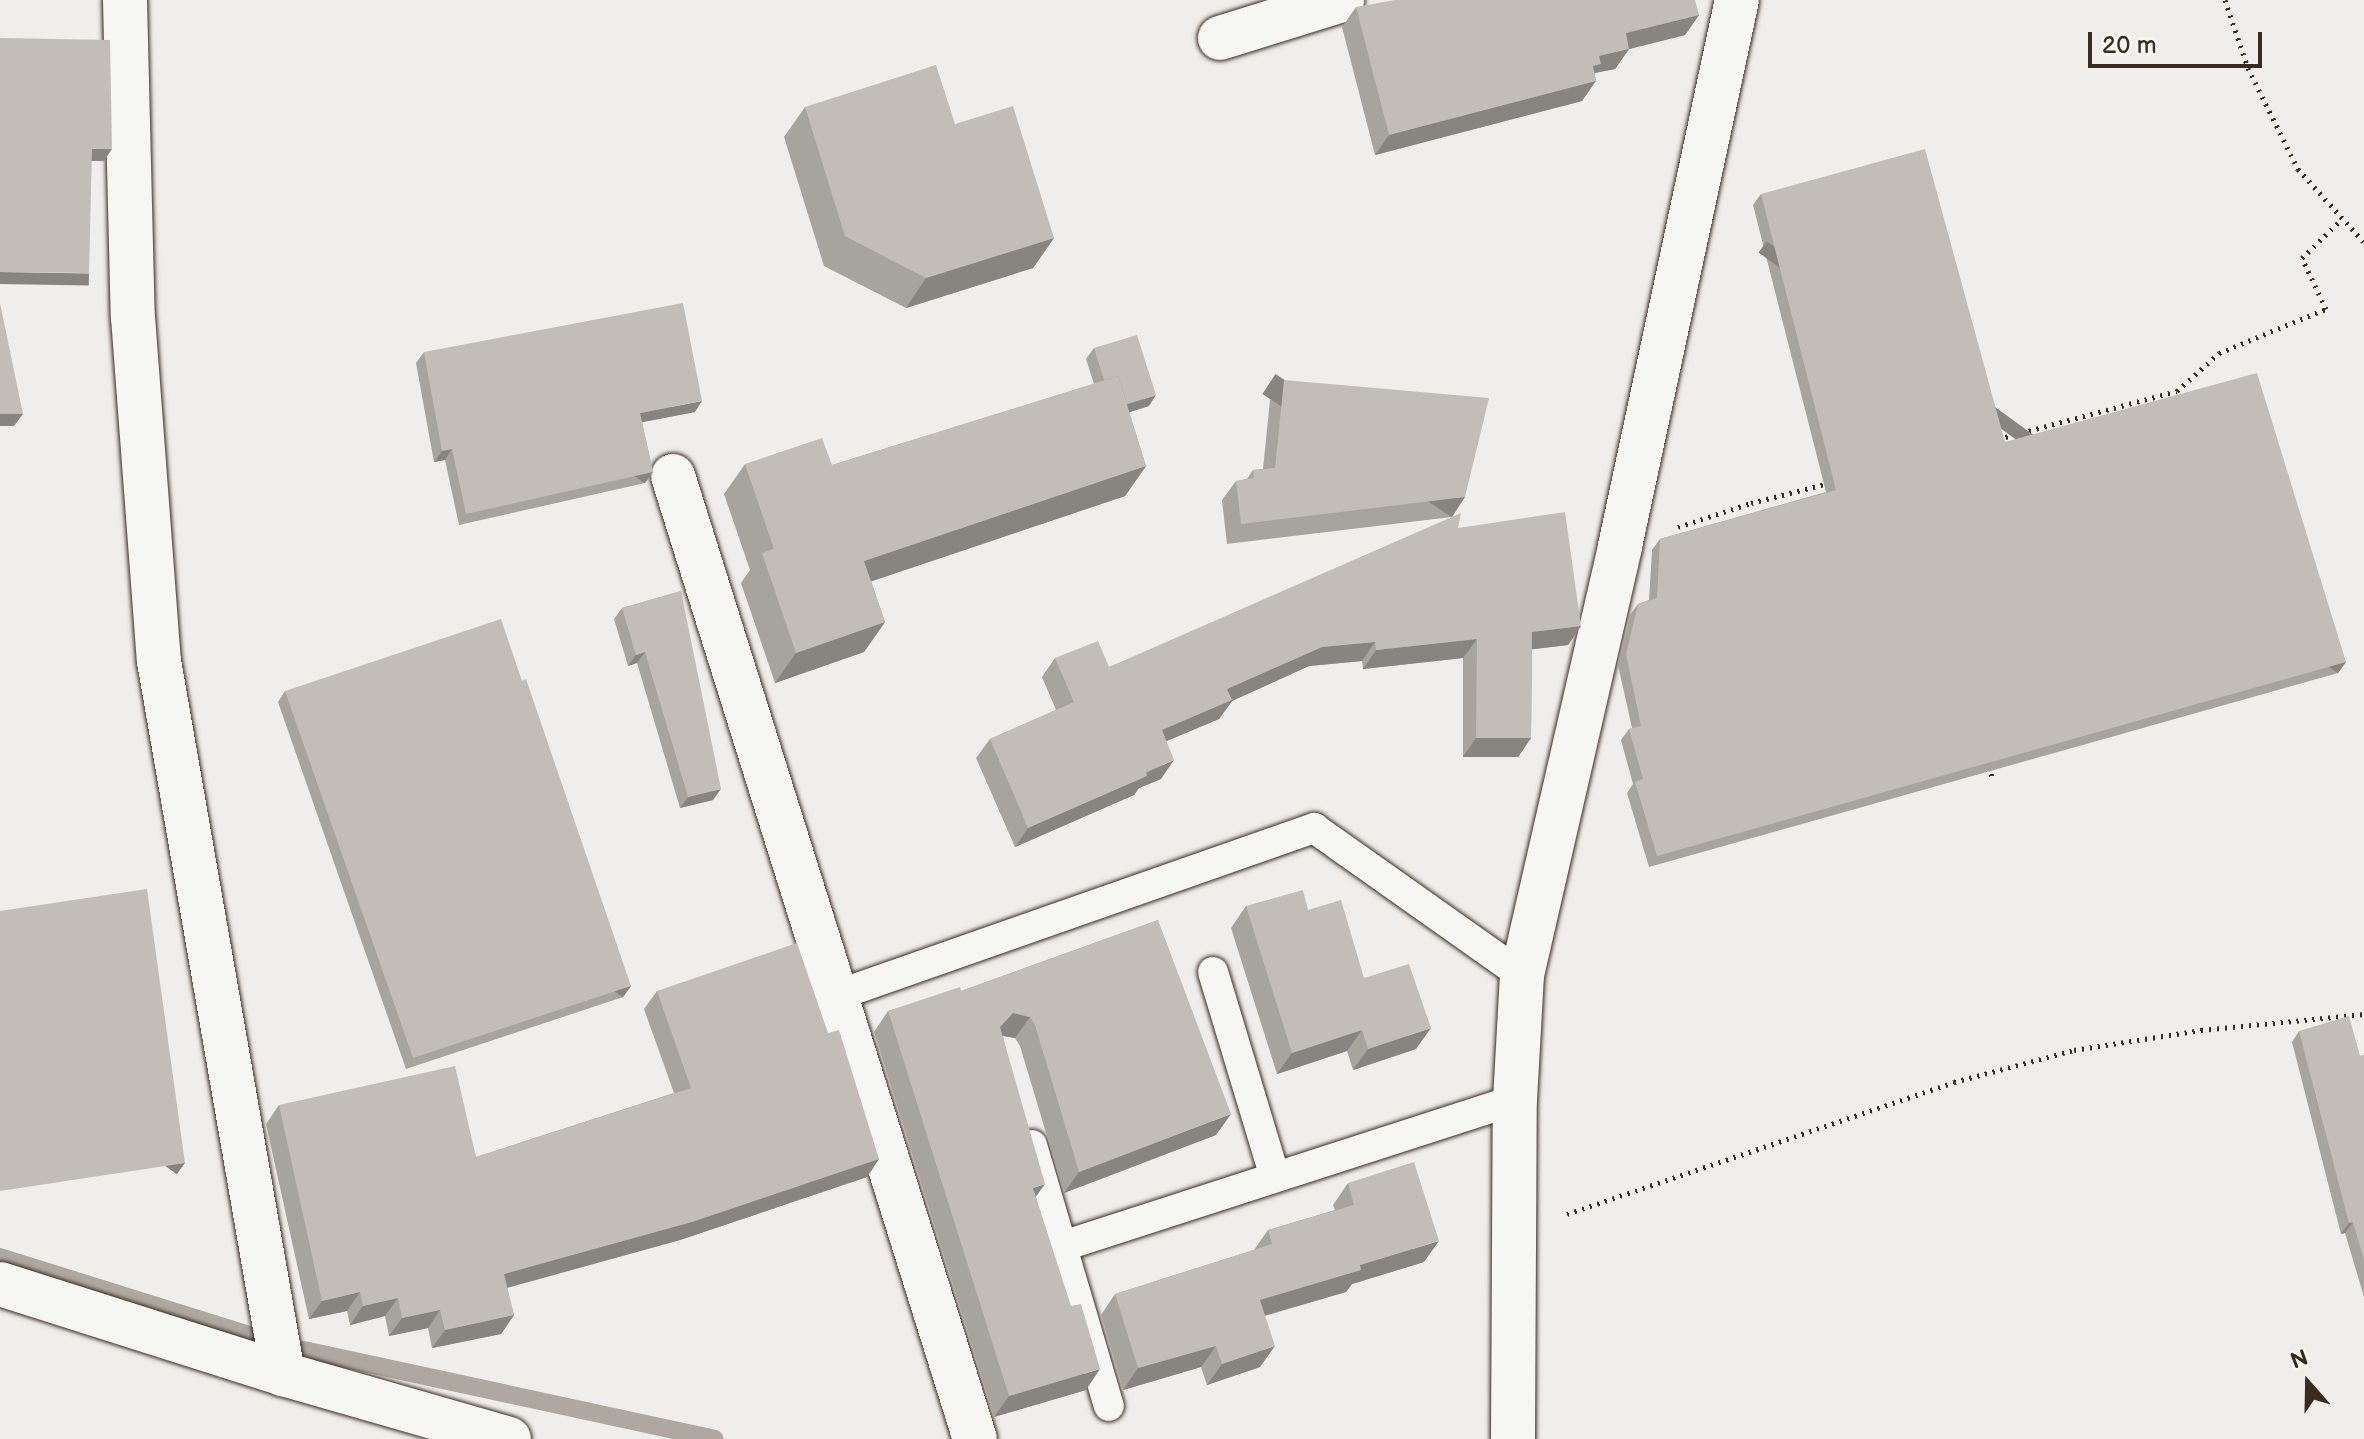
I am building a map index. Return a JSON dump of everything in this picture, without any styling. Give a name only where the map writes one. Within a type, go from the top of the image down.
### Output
[{"type":"street","points":[[125,0],[133,317],[159,661],[283,1374]]},
{"type":"street","points":[[1220,38],[1342,0]]},
{"type":"street","points":[[1513,1439],[1515,1100],[1522,975],[1620,546],[1737,0]]},
{"type":"street","points":[[673,476],[975,1439]]},
{"type":"street","points":[[0,1284],[283,1374],[509,1439]]},
{"type":"lane","points":[[835,996],[1314,828],[1522,975]]},
{"type":"lane","points":[[1213,972],[1275,1177]]},
{"type":"lane","points":[[1063,1246],[1515,1100]]},
{"type":"lane","points":[[1022,1112],[1109,1406]]},
{"type":"path","points":[[2225,0],[2248,68],[2298,169],[2364,242]]},
{"type":"path","points":[[1987,442],[2177,391],[2219,353],[2326,309],[2302,258],[2341,220]]},
{"type":"path","points":[[1620,546],[1751,503],[1840,481]]},
{"type":"path","points":[[1988,762],[1992,777]]},
{"type":"path","points":[[1513,1232],[1954,1082],[2074,1050],[2201,1030],[2364,1014]]},
{"type":"building","points":[[1395,0],[1695,0],[1699,15],[1626,33],[1629,49],[1599,56],[1601,64],[1593,66],[1596,81],[1389,135],[1356,7]]},
{"type":"building","points":[[0,38],[110,40],[112,149],[92,149],[89,273],[0,272]]},
{"type":"building","points":[[936,65],[955,124],[1013,106],[1054,238],[926,278],[845,236],[805,107]]},
{"type":"building","points":[[1925,149],[2005,442],[2257,373],[2346,662],[1657,856],[1635,782],[1643,779],[1629,729],[1641,726],[1626,654],[1638,604],[1657,598],[1660,539],[1836,490],[1761,194]]},
{"type":"building","points":[[0,303],[23,414],[0,414]]},
{"type":"building","points":[[683,303],[702,401],[640,413],[653,472],[466,514],[452,449],[442,451],[424,352]]},
{"type":"building","points":[[1137,335],[1156,395],[1127,404],[1118,376],[1104,380],[1094,348]]},
{"type":"building","points":[[1118,376],[1146,466],[864,561],[885,622],[796,653],[762,553],[774,549],[745,464],[822,438],[832,465]]},
{"type":"building","points":[[1284,380],[1489,398],[1465,497],[1241,524],[1236,481],[1254,478],[1253,470],[1275,468]]},
{"type":"building","points":[[1565,512],[1581,626],[1532,632],[1531,738],[1476,738],[1477,639],[1376,650],[1375,642],[1322,647],[1227,689],[1232,700],[1162,730],[1174,760],[1146,772],[1147,776],[1028,828],[990,739],[1074,702],[1055,658],[1098,641],[1109,667],[1461,513],[1458,528]]},
{"type":"building","points":[[681,591],[721,789],[688,797],[645,652],[636,655],[622,608]]},
{"type":"building","points":[[501,619],[522,681],[526,679],[631,986],[413,1058],[285,691]]},
{"type":"building","points":[[147,889],[185,1163],[0,1191],[0,911]]},
{"type":"building","points":[[1303,890],[1308,910],[1341,900],[1364,978],[1409,964],[1431,1028],[1368,1049],[1362,1030],[1292,1053],[1246,906]]},
{"type":"building","points":[[1158,920],[1231,1114],[1079,1172],[1035,1025],[1030,1017],[1013,1013],[1000,1027],[1045,1184],[1033,1188],[1071,1306],[1081,1304],[1100,1369],[1009,1396],[888,1011],[960,987],[961,991]]},
{"type":"building","points":[[797,943],[828,1033],[839,1030],[879,1159],[692,1222],[504,1274],[514,1315],[445,1330],[440,1310],[402,1318],[398,1298],[363,1306],[360,1292],[322,1301],[279,1105],[455,1066],[476,1157],[691,1088],[657,991]]},
{"type":"building","points":[[2349,1016],[2360,1056],[2364,1055],[2364,1260],[2353,1222],[2349,1223],[2299,1031]]},
{"type":"building","points":[[1414,1162],[1439,1241],[1360,1265],[1361,1270],[1260,1300],[1275,1346],[1222,1364],[1216,1346],[1138,1368],[1115,1294],[1272,1244],[1268,1230],[1354,1205],[1348,1183]]},
{"type":"waterway","points":[[0,1257],[252,1336]]},
{"type":"waterway","points":[[304,1350],[714,1439]]}]
